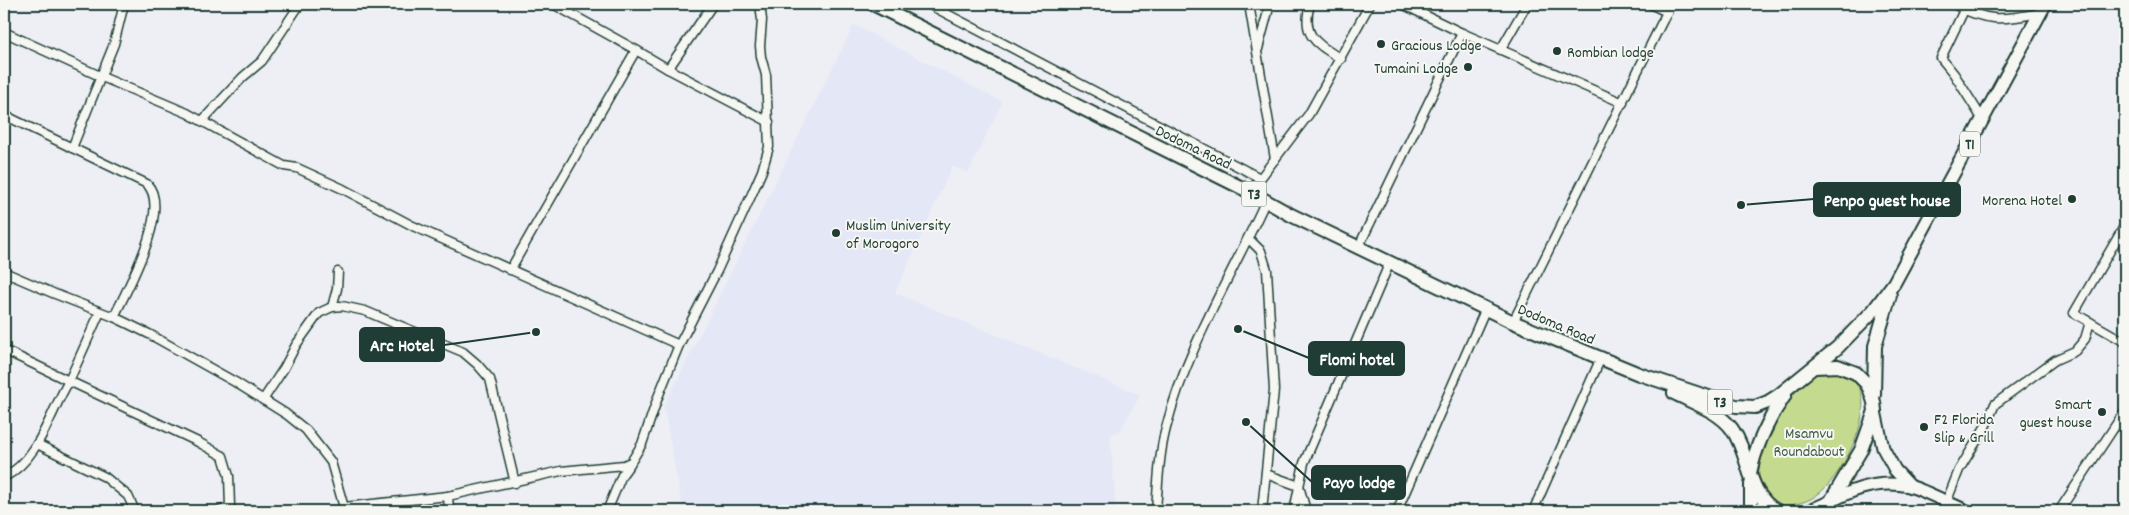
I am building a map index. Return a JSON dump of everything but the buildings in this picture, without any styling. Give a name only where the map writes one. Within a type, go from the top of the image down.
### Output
[{"type":"highway","name":"Dodoma Road","points":[[873,4],[1266,200],[1291,215],[1359,246],[1513,322],[1600,360],[1736,406],[1755,407],[1768,402],[1798,380]]},
{"type":"highway","name":"T1","points":[[1818,508],[1861,450],[1874,407],[1875,346],[1879,327],[1894,283],[2043,8]]},
{"type":"highway","name":"T1","points":[[1751,511],[1750,475],[1754,453],[1767,422],[1785,395],[1798,380],[1856,330],[1894,283]]},
{"type":"highway","points":[[1812,368],[1830,365],[1851,370],[1866,383],[1874,407]]},
{"type":"highway","name":"Dodoma Road","points":[[1638,374],[1720,417],[1732,430],[1750,475]]},
{"type":"highway","points":[[1750,475],[1763,501],[1777,511]]},
{"type":"main road","points":[[1874,407],[1883,448],[1895,470],[1910,486],[1967,511]]},
{"type":"main road","points":[[1818,508],[1847,492],[1862,487],[1874,485],[1910,486]]},
{"type":"street","points":[[72,148],[114,44],[124,4]]},
{"type":"street","points":[[202,121],[243,77],[262,61],[300,4]]},
{"type":"street","points":[[553,4],[668,69],[769,122]]},
{"type":"street","points":[[668,69],[713,4]]},
{"type":"street","points":[[607,511],[622,474],[642,444],[658,397],[679,346],[717,271],[762,171],[769,147],[769,122],[766,75],[760,52],[762,20],[760,4]]},
{"type":"street","points":[[928,4],[1260,178]]},
{"type":"street","points":[[1249,4],[1275,159]]},
{"type":"street","points":[[1256,54],[1270,4]]},
{"type":"street","points":[[1308,4],[1307,28],[1315,43],[1341,59]]},
{"type":"street","points":[[1250,192],[1309,114],[1370,4]]},
{"type":"street","points":[[1402,4],[1462,34],[1501,49],[1623,103]]},
{"type":"street","points":[[1501,49],[1527,4]]},
{"type":"street","points":[[1650,4],[1667,12]]},
{"type":"street","points":[[1513,322],[1671,4]]},
{"type":"street","points":[[1954,4],[1966,7],[1981,17],[2015,19],[2043,8]]},
{"type":"street","points":[[1966,7],[1941,58],[1954,74],[1983,120]]},
{"type":"street","points":[[4,32],[202,121],[284,166],[297,168],[343,189],[413,226],[679,346]]},
{"type":"street","points":[[1359,246],[1462,34]]},
{"type":"street","points":[[510,270],[636,50]]},
{"type":"street","points":[[4,115],[147,184],[154,196],[156,207],[144,255],[114,317]]},
{"type":"street","points":[[1156,511],[1165,429],[1179,387],[1196,342],[1249,239],[1266,200]]},
{"type":"street","points":[[2125,225],[2074,313],[2125,342]]},
{"type":"street","points":[[1249,239],[1261,251],[1267,270],[1274,390],[1262,511]]},
{"type":"street","points":[[1294,511],[1304,463],[1390,262]]},
{"type":"street","points":[[4,272],[114,317],[206,365],[263,400],[306,430],[320,446],[331,462],[345,509],[448,496],[516,483],[560,471],[624,465],[631,462]]},
{"type":"street","points":[[332,307],[337,289],[338,272]]},
{"type":"street","points":[[263,400],[318,313],[332,307],[352,307],[380,316],[463,352],[490,379],[516,483]]},
{"type":"street","points":[[1397,511],[1486,308]]},
{"type":"street","points":[[4,477],[13,473],[37,444],[69,381],[100,312]]},
{"type":"street","points":[[1946,503],[1959,470],[1985,427],[1995,404],[2055,360],[2075,351],[2085,339],[2090,322]]},
{"type":"street","points":[[4,350],[198,442],[223,456],[229,476],[231,509],[220,511]]},
{"type":"street","points":[[1533,511],[1600,360]]},
{"type":"street","points":[[2059,511],[2125,411]]},
{"type":"street","points":[[37,444],[105,477],[128,496],[135,511]]},
{"type":"street","points":[[1266,474],[1299,486]]},
{"type":"street","points":[[1299,486],[1306,511]]},
{"type":"street","points":[[448,496],[449,511]]},
{"type":"shaded area","name":"Muslim University of Morogoro","points":[[854,25],[1002,102],[968,173],[952,166],[895,293],[1140,395],[1120,431],[1110,434],[1116,511],[683,511],[664,407]]},
{"type":"green space","name":"Msamvu Roundabout","points":[[1823,371],[1846,374],[1858,386],[1863,403],[1860,423],[1853,444],[1830,483],[1807,501],[1789,505],[1779,504],[1766,494],[1760,480],[1759,463],[1764,444],[1772,425],[1784,407],[1810,379]]},
{"type":"place","name":"Gracious Lodge","points":[[1381,44]]},
{"type":"place","name":"Rombian lodge","points":[[1557,51]]},
{"type":"place","name":"Tumaini Lodge","points":[[1468,67]]},
{"type":"place","name":"Morena Hotel","points":[[2072,199]]},
{"type":"place","name":"Penpo guest house","points":[[1741,205]]},
{"type":"place","name":"Muslim University of Morogoro","points":[[836,233]]},
{"type":"place","name":"Flomi hotel","points":[[1238,329]]},
{"type":"place","name":"Arc Hotel","points":[[536,332]]},
{"type":"place","name":"Smart guest house","points":[[2102,412]]},
{"type":"place","name":"Payo lodge","points":[[1246,422]]},
{"type":"place","name":"F2 Florida Slip & Grill","points":[[1924,427]]}]
